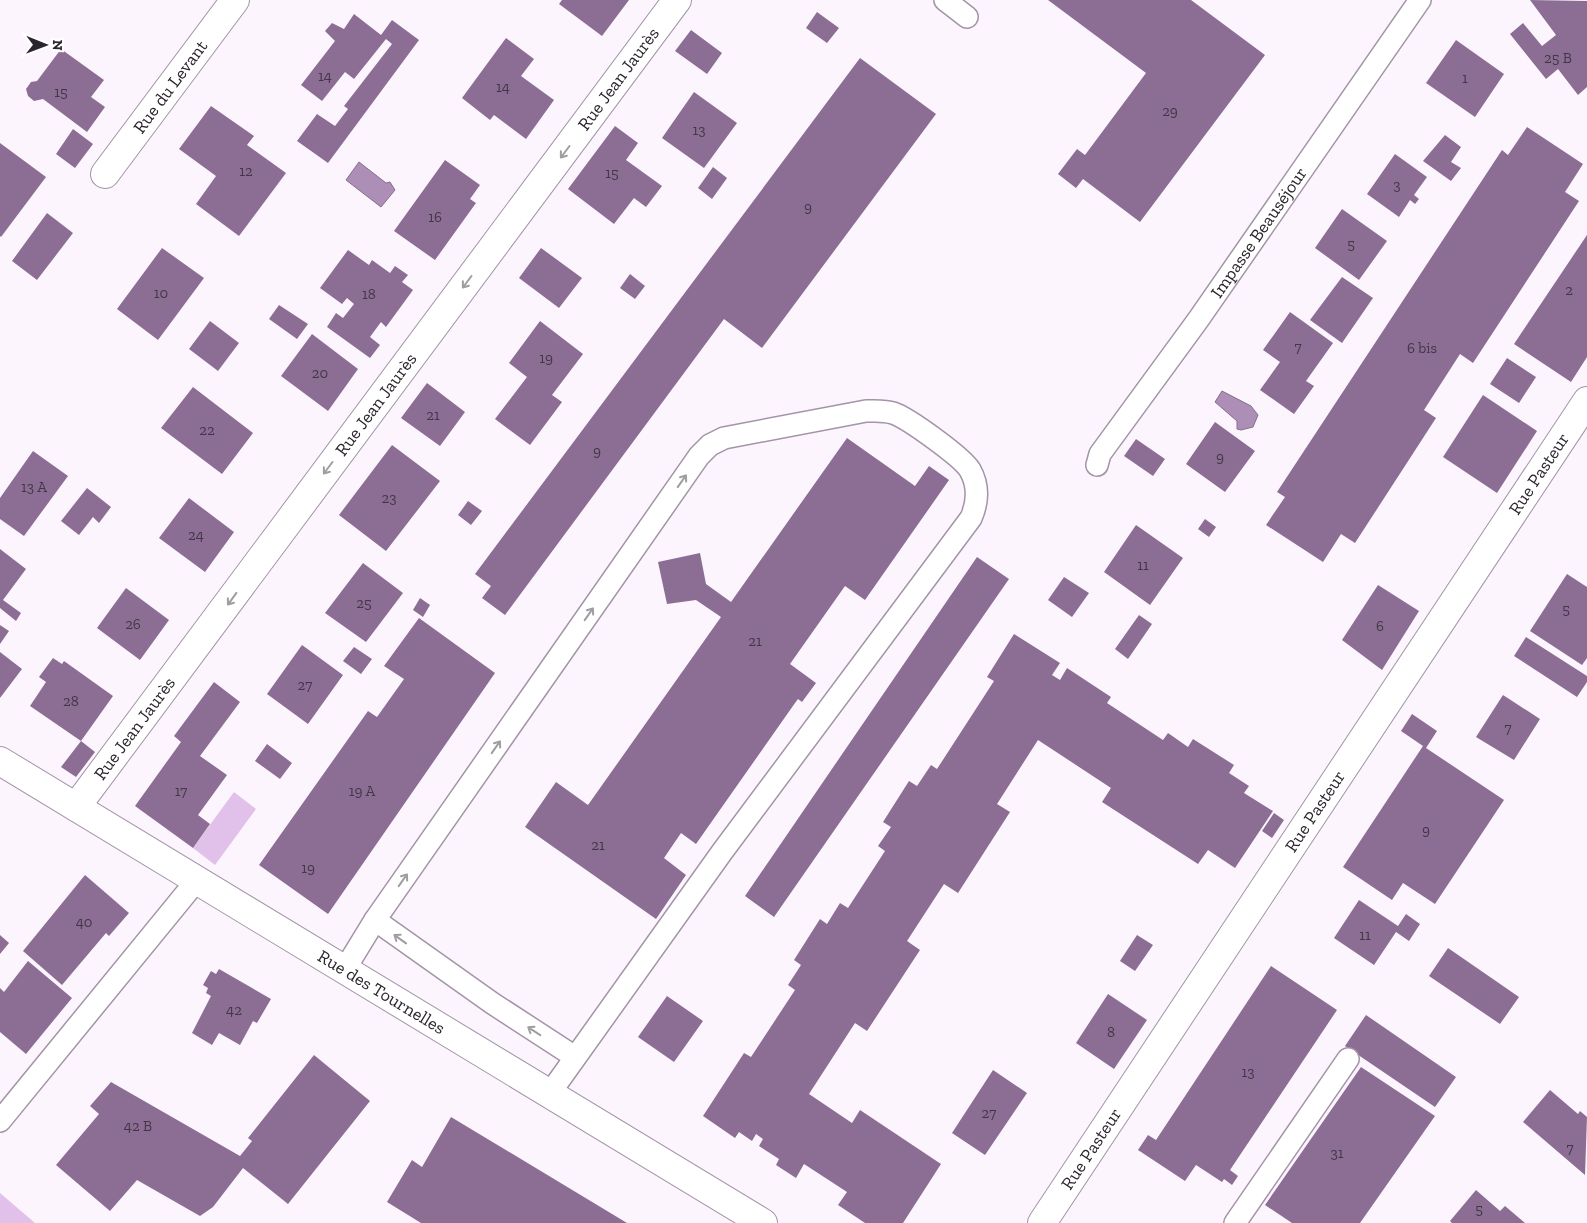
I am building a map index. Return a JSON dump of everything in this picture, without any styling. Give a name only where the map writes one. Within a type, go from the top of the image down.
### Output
[{"type":"street","name":"Rue du Levant","points":[[105,174],[235,0]]},
{"type":"street","name":"Rue Jean Jaurès","points":[[76,807],[677,0]]},
{"type":"street","name":"Rue Pasteur","points":[[1042,1223],[1587,400]]},
{"type":"street","name":"Rue des Tournelles","points":[[0,761],[764,1223]]},
{"type":"lane","points":[[945,0],[967,17]]},
{"type":"lane","name":"Impasse Beauséjour","points":[[1097,464],[1100,454],[1198,320],[1420,0]]},
{"type":"lane","points":[[345,969],[375,920],[694,464],[710,444],[724,438],[866,411],[886,411],[902,417],[954,454],[970,471],[977,499],[971,518],[728,844],[550,1093]]},
{"type":"lane","points":[[0,1121],[197,880]]},
{"type":"lane","points":[[375,920],[469,987],[575,1057]]},
{"type":"lane","points":[[1235,1223],[1348,1059]]},
{"type":"shaded area","points":[[359,162],[386,183],[390,182],[395,190],[381,207],[346,180]]},
{"type":"shaded area","points":[[1222,391],[1251,406],[1258,415],[1253,427],[1237,429],[1237,421],[1215,402]]},
{"type":"shaded area","points":[[234,792],[256,809],[215,865],[193,848]]},
{"type":"shaded area","points":[[0,1193],[35,1223],[0,1223]]},
{"type":"building","points":[[562,0],[629,0],[602,36],[559,4]]},
{"type":"building","points":[[1048,0],[1191,0],[1265,55],[1140,222],[1083,179],[1076,188],[1058,174],[1077,149],[1085,155],[1146,73]]},
{"type":"building","points":[[1530,0],[1587,1],[1587,87],[1578,95],[1558,69],[1546,79],[1510,34],[1523,23],[1542,46],[1556,35]]},
{"type":"building","points":[[817,12],[839,28],[827,43],[806,28]]},
{"type":"building","points":[[354,14],[381,35],[392,20],[419,40],[328,163],[297,141],[317,114],[335,126],[348,109],[344,106],[392,44],[386,39],[354,79],[345,72],[322,101],[301,85],[335,41],[325,31],[332,23],[344,29]]},
{"type":"building","points":[[691,30],[722,53],[707,74],[675,51]]},
{"type":"building","points":[[506,38],[534,59],[521,76],[554,100],[526,139],[494,115],[490,120],[462,98]]},
{"type":"building","points":[[1456,40],[1504,74],[1475,117],[1426,83]]},
{"type":"building","points":[[61,49],[104,80],[91,97],[105,107],[87,132],[43,99],[34,101],[28,96],[26,89],[31,82],[37,81]]},
{"type":"building","points":[[860,58],[936,114],[762,348],[724,319],[505,615],[482,598],[491,586],[475,574]]},
{"type":"building","points":[[694,92],[737,123],[704,168],[662,138]]},
{"type":"building","points":[[211,106],[254,136],[247,145],[286,173],[239,236],[196,204],[216,176],[179,149]]},
{"type":"building","points":[[615,126],[638,143],[626,160],[662,186],[646,207],[634,198],[614,224],[568,189]]},
{"type":"building","points":[[1527,127],[1583,164],[1565,192],[1579,201],[1473,363],[1460,354],[1424,410],[1436,418],[1355,543],[1341,534],[1323,562],[1266,525],[1285,497],[1277,492],[1502,150],[1508,155]]},
{"type":"building","points":[[73,129],[93,144],[75,168],[56,154]]},
{"type":"building","points":[[1445,135],[1461,147],[1451,162],[1461,168],[1451,181],[1423,161]]},
{"type":"building","points":[[0,143],[46,177],[1,237],[0,236]]},
{"type":"building","points":[[1395,154],[1427,177],[1414,195],[1419,199],[1415,204],[1410,200],[1399,217],[1367,194]]},
{"type":"building","points":[[445,160],[480,185],[470,199],[476,203],[435,260],[394,231]]},
{"type":"building","points":[[713,167],[727,178],[712,199],[698,188]]},
{"type":"building","points":[[1342,209],[1387,241],[1359,280],[1315,248]]},
{"type":"building","points":[[47,213],[73,233],[37,280],[12,261]]},
{"type":"building","points":[[1587,235],[1587,357],[1571,382],[1514,344]]},
{"type":"building","points":[[162,248],[204,278],[158,340],[117,309]]},
{"type":"building","points":[[541,248],[582,278],[559,308],[519,278]]},
{"type":"building","points":[[348,250],[369,265],[372,260],[390,273],[395,266],[408,275],[402,282],[413,290],[386,327],[381,322],[370,337],[380,345],[370,358],[327,327],[336,313],[343,318],[354,304],[347,298],[342,304],[320,288]]},
{"type":"building","points":[[630,274],[645,286],[635,299],[620,288]]},
{"type":"building","points":[[1342,277],[1373,298],[1342,343],[1310,320]]},
{"type":"building","points":[[279,305],[308,324],[297,339],[269,319]]},
{"type":"building","points":[[1290,312],[1333,343],[1306,381],[1314,386],[1294,414],[1260,390],[1280,362],[1263,350]]},
{"type":"building","points":[[210,321],[239,343],[218,371],[189,349]]},
{"type":"building","points":[[540,321],[583,354],[552,395],[562,402],[530,445],[495,419],[527,377],[509,363]]},
{"type":"building","points":[[312,334],[358,369],[328,411],[281,376]]},
{"type":"building","points":[[1507,358],[1536,377],[1519,403],[1490,384]]},
{"type":"building","points":[[427,383],[465,412],[440,446],[401,418]]},
{"type":"building","points":[[193,387],[253,433],[222,474],[161,428]]},
{"type":"building","points":[[1483,395],[1537,431],[1497,493],[1443,457]]},
{"type":"building","points":[[1215,422],[1255,451],[1225,492],[1186,464]]},
{"type":"building","points":[[847,438],[915,486],[929,466],[949,480],[865,600],[845,586],[790,664],[816,683],[802,702],[798,699],[795,703],[696,844],[681,833],[664,858],[686,875],[656,919],[525,827],[556,782],[588,805],[721,617],[696,600],[667,604],[658,562],[700,553],[706,584],[731,602]]},
{"type":"building","points":[[1136,439],[1165,459],[1153,476],[1124,456]]},
{"type":"building","points":[[392,445],[440,481],[386,551],[339,515]]},
{"type":"building","points":[[33,451],[68,476],[24,536],[0,519],[0,498]]},
{"type":"building","points":[[87,488],[111,507],[99,523],[93,517],[79,535],[61,521]]},
{"type":"building","points":[[189,498],[234,532],[205,572],[159,538]]},
{"type":"building","points":[[468,501],[482,511],[471,525],[458,515]]},
{"type":"building","points":[[1205,519],[1216,527],[1209,537],[1198,529]]},
{"type":"building","points":[[1136,525],[1183,558],[1150,605],[1104,572]]},
{"type":"building","points":[[0,549],[26,569],[3,600],[21,613],[16,621],[0,608]]},
{"type":"building","points":[[977,557],[1009,579],[774,917],[745,896]]},
{"type":"building","points":[[363,563],[403,593],[366,642],[325,613]]},
{"type":"building","points":[[1567,574],[1587,587],[1587,658],[1582,665],[1530,631]]},
{"type":"building","points":[[1064,577],[1089,593],[1072,617],[1048,600]]},
{"type":"building","points":[[1378,585],[1419,611],[1382,670],[1342,640]]},
{"type":"building","points":[[126,588],[169,620],[140,660],[97,628]]},
{"type":"building","points":[[420,598],[430,605],[423,617],[413,610]]},
{"type":"building","points":[[1139,615],[1152,624],[1128,659],[1115,649]]},
{"type":"building","points":[[419,618],[495,673],[328,914],[259,865],[368,711],[377,717],[404,679],[384,666]]},
{"type":"building","points":[[0,625],[9,631],[0,644]]},
{"type":"building","points":[[1014,634],[1060,663],[1052,675],[1060,680],[1067,668],[1111,697],[1107,703],[1163,740],[1168,733],[1188,747],[1193,739],[1234,765],[1229,773],[1249,786],[1244,793],[1273,811],[1235,868],[1208,850],[1198,864],[1102,802],[1111,788],[1038,740],[997,804],[1010,812],[958,893],[944,884],[907,941],[920,950],[867,1031],[855,1023],[809,1094],[852,1123],[860,1110],[941,1164],[903,1223],[865,1223],[838,1205],[847,1192],[804,1164],[796,1178],[776,1165],[779,1159],[759,1146],[763,1139],[756,1134],[752,1141],[739,1132],[735,1138],[703,1116],[744,1053],[751,1057],[795,990],[788,985],[801,965],[794,960],[820,919],[827,924],[840,903],[848,908],[885,851],[878,846],[891,827],[883,822],[909,781],[917,786],[931,765],[937,769],[994,681],[987,677]]},
{"type":"building","points":[[1526,637],[1587,676],[1587,682],[1577,697],[1514,656]]},
{"type":"building","points":[[302,645],[343,675],[308,724],[267,694]]},
{"type":"building","points":[[354,647],[372,659],[361,674],[343,661]]},
{"type":"building","points":[[0,652],[22,669],[0,698]]},
{"type":"building","points":[[53,658],[62,664],[64,661],[113,696],[81,741],[30,706],[46,682],[39,677]]},
{"type":"building","points":[[214,682],[240,702],[200,756],[227,775],[198,815],[210,824],[193,848],[135,806],[181,742],[174,736]]},
{"type":"building","points":[[1503,695],[1540,719],[1514,760],[1476,737]]},
{"type":"building","points":[[1412,714],[1437,731],[1426,748],[1504,800],[1435,904],[1403,883],[1392,900],[1343,867],[1423,746],[1401,731]]},
{"type":"building","points":[[81,741],[95,752],[76,777],[61,767]]},
{"type":"building","points":[[267,744],[292,763],[280,779],[255,761]]},
{"type":"building","points":[[1274,813],[1284,820],[1272,838],[1262,831]]},
{"type":"building","points":[[85,875],[129,913],[109,936],[106,933],[62,985],[23,951]]},
{"type":"building","points":[[1359,900],[1398,926],[1406,914],[1420,924],[1409,941],[1396,932],[1374,965],[1334,938]]},
{"type":"building","points":[[0,935],[9,943],[0,954]]},
{"type":"building","points":[[1137,935],[1153,945],[1135,971],[1120,961]]},
{"type":"building","points":[[1448,948],[1519,997],[1500,1024],[1429,976]]},
{"type":"building","points":[[28,961],[72,998],[26,1054],[0,1032],[0,988],[4,992]]},
{"type":"building","points":[[1271,966],[1337,1010],[1230,1170],[1238,1176],[1232,1185],[1224,1179],[1222,1182],[1196,1165],[1185,1181],[1138,1150],[1148,1135],[1156,1140]]},
{"type":"building","points":[[219,969],[271,999],[257,1023],[253,1021],[240,1045],[219,1033],[212,1045],[192,1033],[211,996],[206,993],[208,988],[203,985],[211,971],[216,974]]},
{"type":"building","points":[[1108,994],[1147,1020],[1114,1069],[1076,1043]]},
{"type":"building","points":[[667,996],[703,1021],[674,1062],[638,1037]]},
{"type":"building","points":[[1366,1015],[1456,1077],[1435,1107],[1345,1046]]},
{"type":"building","points":[[314,1055],[370,1101],[288,1204],[243,1168],[213,1207],[200,1216],[137,1180],[110,1211],[56,1165],[99,1114],[90,1106],[111,1082],[240,1156],[252,1141],[248,1138]]},
{"type":"building","points":[[1361,1067],[1435,1116],[1360,1223],[1292,1223],[1265,1205]]},
{"type":"building","points":[[993,1070],[1027,1093],[985,1155],[952,1133]]},
{"type":"building","points":[[1550,1090],[1578,1114],[1580,1111],[1587,1117],[1585,1175],[1523,1122]]},
{"type":"building","points":[[451,1117],[627,1223],[421,1223],[387,1202],[412,1160],[422,1167]]},
{"type":"building","points":[[1476,1190],[1500,1211],[1505,1206],[1525,1223],[1452,1223],[1450,1221]]}]
